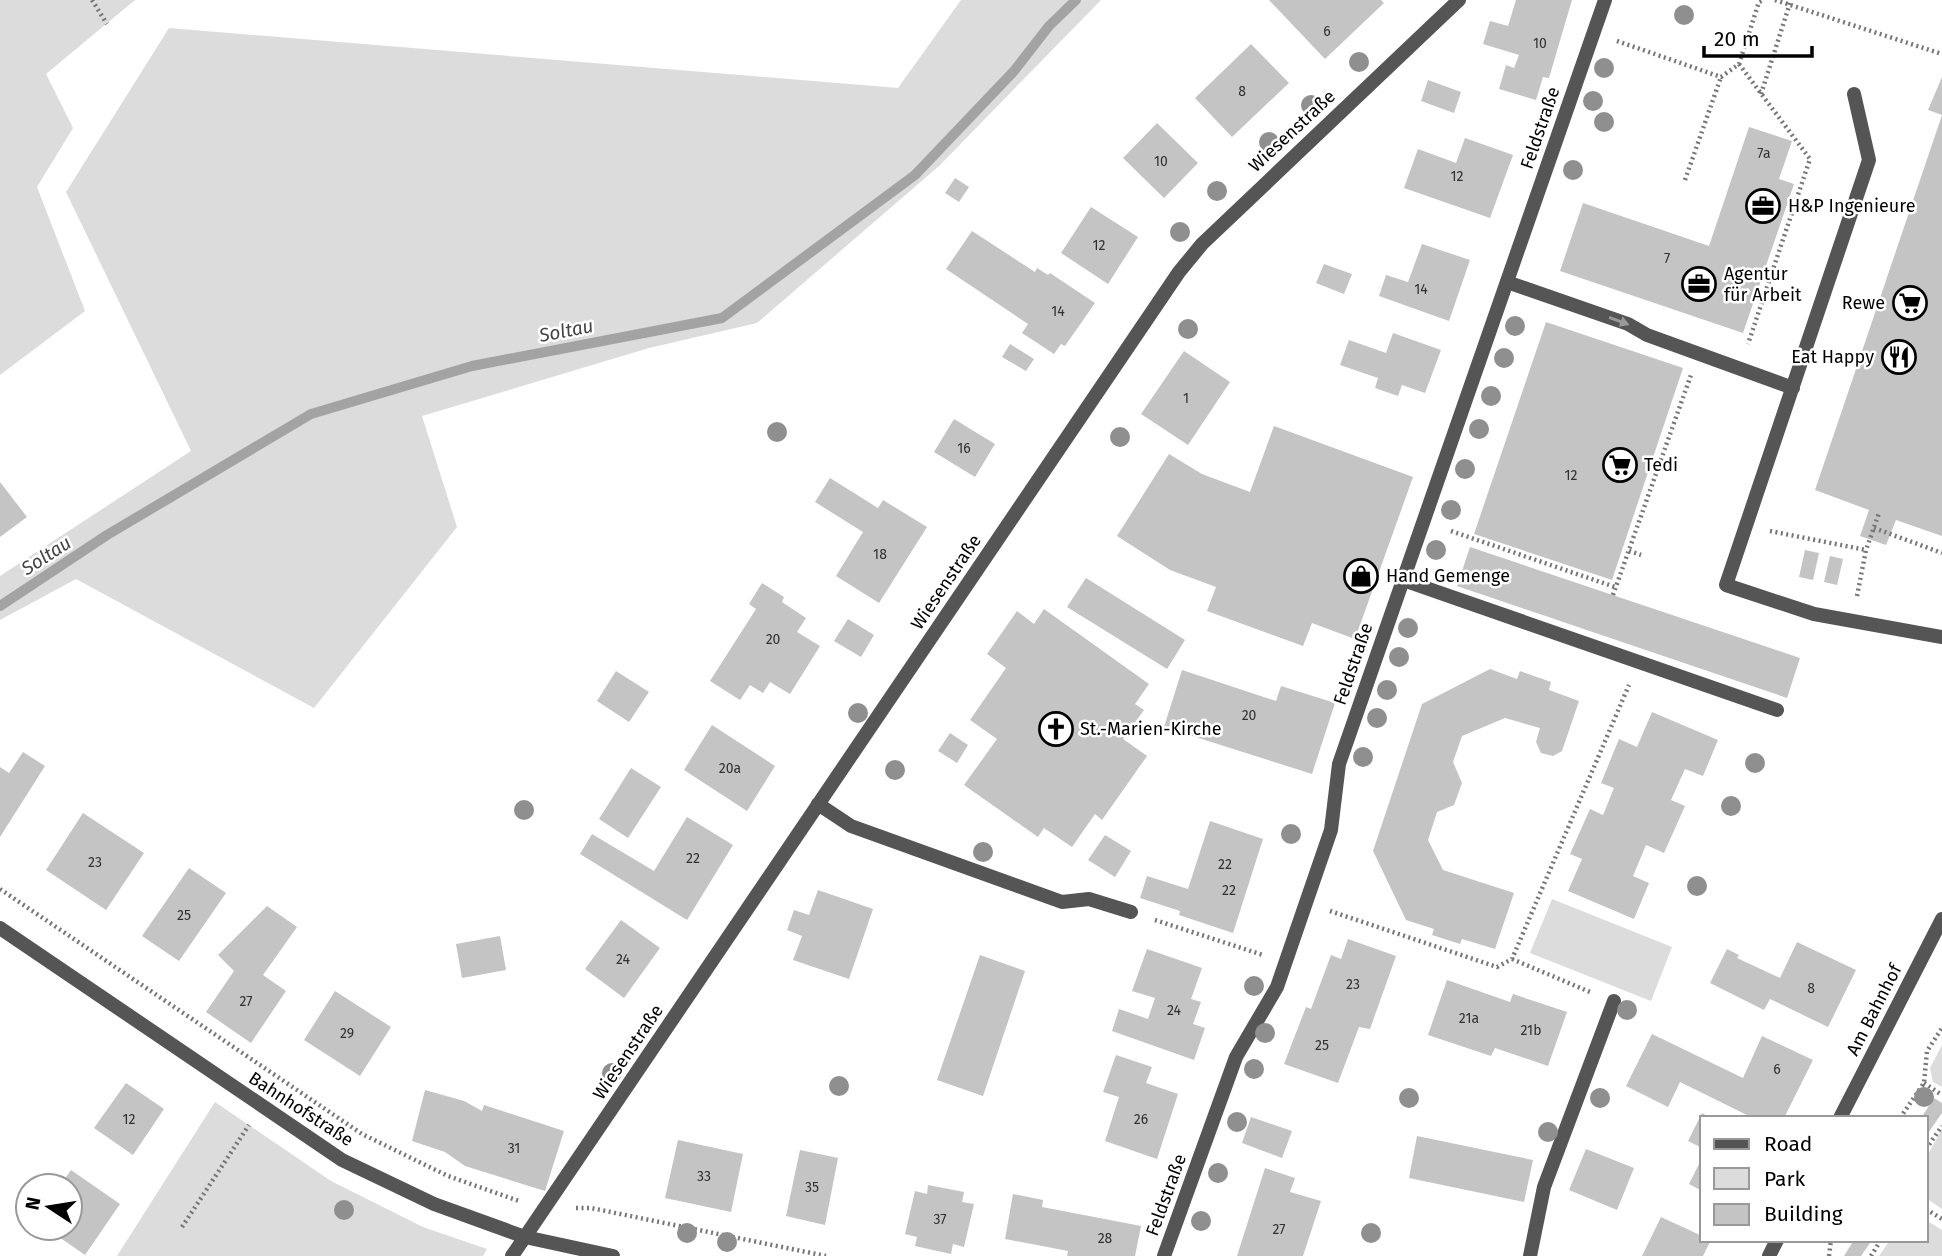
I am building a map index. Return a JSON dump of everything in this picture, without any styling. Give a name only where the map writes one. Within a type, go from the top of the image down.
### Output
[{"type":"street","name":"Feldstraße","points":[[1164,1256],[1236,1056],[1277,987],[1331,830],[1339,764],[1605,0]]},
{"type":"street","name":"Wiesenstraße","points":[[512,1256],[1179,272],[1202,244],[1454,2]]},
{"type":"street","points":[[1854,94],[1869,160],[1726,585],[1814,614],[1942,637]]},
{"type":"street","points":[[1507,282],[1628,324],[1647,335],[1793,388]]},
{"type":"street","points":[[1402,580],[1777,709]]},
{"type":"street","points":[[818,804],[851,826],[1062,902],[1089,899],[1131,912]]},
{"type":"street","name":"Am Bahnhof","points":[[1841,1116],[1942,919]]},
{"type":"street","name":"Bahnhofstraße","points":[[0,928],[342,1160],[434,1204],[525,1237],[613,1256]]},
{"type":"street","points":[[1530,1256],[1544,1187],[1614,1001]]},
{"type":"path","points":[[92,0],[107,24]]},
{"type":"path","points":[[1775,0],[1790,2],[1942,54]]},
{"type":"path","points":[[1685,180],[1721,77],[1739,64],[1758,1]]},
{"type":"path","points":[[1761,94],[1790,2]]},
{"type":"path","points":[[1621,42],[1721,77]]},
{"type":"path","points":[[1739,64],[1810,159],[1739,370]]},
{"type":"path","points":[[1612,595],[1703,356]]},
{"type":"path","points":[[1852,621],[1866,550],[1879,513]]},
{"type":"path","points":[[1745,527],[1866,550]]},
{"type":"path","points":[[1873,528],[1942,552]]},
{"type":"path","points":[[1451,531],[1615,587]]},
{"type":"path","points":[[1629,551],[1641,555]]},
{"type":"path","points":[[1306,902],[1497,967],[1512,959],[1639,662]]},
{"type":"path","points":[[0,889],[362,1134],[448,1176],[507,1198],[545,1208],[591,1208],[826,1256]]},
{"type":"path","points":[[1131,912],[1285,962]]},
{"type":"path","points":[[1512,959],[1614,1001]]},
{"type":"path","points":[[1901,1116],[1924,1083],[1927,1051],[1942,1028]]},
{"type":"path","points":[[1924,1083],[1942,1095]]},
{"type":"path","points":[[181,1227],[261,1106]]},
{"type":"path","points":[[1928,1146],[1942,1126]]},
{"type":"green space","points":[[0,0],[135,0],[46,74],[73,128],[37,187],[85,311],[0,375]]},
{"type":"green space","points":[[961,0],[1101,0],[939,166],[757,323],[649,348],[422,416],[457,527],[314,708],[76,579],[0,620],[0,576],[191,451],[66,192],[169,28],[898,88]]},
{"type":"green space","points":[[1552,899],[1672,947],[1651,1001],[1530,953]]},
{"type":"green space","points":[[1942,1045],[1942,1087],[1933,1082],[1930,1068]]},
{"type":"green space","points":[[215,1102],[331,1181],[423,1227],[487,1249],[483,1256],[117,1256]]},
{"type":"green space","points":[[1942,1129],[1942,1209],[1928,1199],[1928,1154]]},
{"type":"green space","points":[[1928,1221],[1942,1230],[1942,1256],[1879,1256],[1889,1242],[1928,1242]]},
{"type":"building","points":[[1269,0],[1381,0],[1384,3],[1325,59]]},
{"type":"building","points":[[1516,0],[1572,0],[1549,78],[1543,77],[1536,100],[1499,89],[1506,65],[1514,68],[1519,55],[1483,44],[1490,21],[1508,26]]},
{"type":"building","points":[[1251,44],[1289,83],[1232,137],[1195,98]]},
{"type":"building","points":[[1942,77],[1942,115],[1928,110]]},
{"type":"building","points":[[1428,80],[1461,92],[1454,113],[1421,101]]},
{"type":"building","name":"Rewe","points":[[1942,115],[1942,536],[1896,520],[1886,545],[1860,536],[1869,510],[1815,490]]},
{"type":"building","points":[[1157,123],[1198,163],[1164,198],[1123,158]]},
{"type":"building","points":[[1749,127],[1792,141],[1779,179],[1794,184],[1743,333],[1560,271],[1583,203],[1709,246]]},
{"type":"building","points":[[1465,138],[1513,155],[1490,218],[1404,188],[1418,149],[1456,163]]},
{"type":"building","points":[[955,178],[969,187],[959,202],[945,193]]},
{"type":"building","points":[[1091,207],[1138,237],[1108,284],[1061,253]]},
{"type":"building","points":[[972,231],[1035,272],[1037,268],[1048,275],[1050,273],[1095,303],[1065,346],[1061,344],[1054,354],[1022,333],[1028,324],[946,269]]},
{"type":"building","points":[[1422,244],[1470,260],[1449,321],[1379,296],[1386,275],[1408,282]]},
{"type":"building","points":[[1324,264],[1352,274],[1344,294],[1316,283]]},
{"type":"building","points":[[1546,322],[1683,368],[1612,580],[1474,534]]},
{"type":"building","points":[[1393,333],[1441,350],[1425,393],[1402,385],[1398,396],[1375,388],[1378,378],[1340,365],[1349,340],[1386,353]]},
{"type":"building","points":[[1010,344],[1034,359],[1026,371],[1002,357]]},
{"type":"building","points":[[1184,351],[1230,382],[1188,445],[1141,414]]},
{"type":"building","points":[[954,419],[995,444],[975,477],[934,452]]},
{"type":"building","points":[[1274,426],[1413,477],[1355,639],[1312,623],[1303,646],[1207,611],[1216,587],[1170,570],[1117,536],[1169,454],[1202,474],[1250,492]]},
{"type":"building","points":[[830,478],[878,508],[883,500],[927,527],[879,603],[836,576],[863,532],[815,502]]},
{"type":"building","points":[[0,482],[27,517],[0,537]]},
{"type":"building","points":[[1470,547],[1800,658],[1787,698],[1457,586]]},
{"type":"building","points":[[1805,550],[1819,553],[1813,580],[1799,577]]},
{"type":"building","points":[[1830,556],[1843,559],[1837,585],[1824,582]]},
{"type":"building","points":[[1086,578],[1185,640],[1167,669],[1067,607]]},
{"type":"building","points":[[762,583],[784,597],[782,602],[806,618],[797,632],[820,646],[790,694],[770,682],[763,693],[750,685],[740,700],[710,681],[756,609],[749,604]]},
{"type":"building","name":"St.-Marien-Kirche","points":[[1044,609],[1149,684],[1135,704],[1144,710],[1123,739],[1147,756],[1102,820],[1095,814],[1072,847],[1044,828],[1038,837],[964,785],[997,739],[970,720],[1006,668],[987,654],[1017,611],[1034,624]]},
{"type":"building","points":[[848,619],[874,635],[861,657],[834,641]]},
{"type":"building","points":[[1490,669],[1517,679],[1520,671],[1551,682],[1549,690],[1579,701],[1562,751],[1553,756],[1541,753],[1536,742],[1540,728],[1505,718],[1462,736],[1453,762],[1462,783],[1454,805],[1437,812],[1428,840],[1443,870],[1514,893],[1495,949],[1462,939],[1460,944],[1432,935],[1434,929],[1406,920],[1373,851],[1422,704]]},
{"type":"building","points":[[1182,670],[1276,701],[1281,686],[1335,703],[1312,774],[1164,727]]},
{"type":"building","points":[[616,671],[649,692],[629,722],[597,701]]},
{"type":"building","points":[[1652,712],[1718,740],[1703,776],[1685,769],[1671,800],[1685,806],[1664,853],[1646,845],[1633,876],[1649,883],[1634,919],[1568,891],[1582,859],[1570,854],[1590,809],[1603,815],[1614,788],[1601,783],[1619,739],[1637,747]]},
{"type":"building","points":[[712,725],[775,766],[747,811],[684,770]]},
{"type":"building","points":[[950,733],[968,745],[957,763],[938,751]]},
{"type":"building","points":[[23,752],[45,766],[0,837],[0,767],[9,773]]},
{"type":"building","points":[[631,768],[661,787],[628,838],[599,819]]},
{"type":"building","points":[[83,813],[144,853],[106,910],[46,870]]},
{"type":"building","points":[[687,817],[733,845],[687,920],[580,854],[592,834],[654,871]]},
{"type":"building","points":[[1210,821],[1263,839],[1233,933],[1179,915],[1180,911],[1140,898],[1147,876],[1188,889]]},
{"type":"building","points":[[1105,835],[1131,851],[1115,877],[1088,860]]},
{"type":"building","points":[[189,868],[226,893],[179,961],[142,936]]},
{"type":"building","points":[[818,890],[873,909],[849,979],[793,960],[802,936],[787,930],[794,910],[809,915]]},
{"type":"building","points":[[267,906],[297,927],[263,975],[286,991],[251,1043],[206,1012],[234,971],[218,955]]},
{"type":"building","points":[[621,920],[660,948],[624,998],[585,969]]},
{"type":"building","points":[[500,936],[506,970],[462,978],[456,944]]},
{"type":"building","points":[[1348,939],[1396,956],[1370,1029],[1359,1027],[1338,1083],[1284,1064],[1306,1007],[1311,1009],[1331,955],[1341,959]]},
{"type":"building","points":[[1797,942],[1856,970],[1828,1027],[1770,999],[1764,1010],[1710,983],[1727,949],[1739,955],[1737,958],[1780,978]]},
{"type":"building","points":[[1147,949],[1202,968],[1191,999],[1201,1002],[1193,1024],[1205,1028],[1194,1060],[1112,1031],[1119,1009],[1148,1019],[1155,998],[1132,991]]},
{"type":"building","points":[[980,955],[1025,971],[983,1096],[937,1080]]},
{"type":"building","points":[[1447,980],[1510,1002],[1513,994],[1567,1012],[1548,1066],[1495,1048],[1491,1056],[1428,1035]]},
{"type":"building","points":[[335,991],[391,1027],[360,1076],[304,1040]]},
{"type":"building","points":[[1652,1034],[1743,1078],[1762,1036],[1813,1060],[1785,1116],[1749,1116],[1680,1082],[1668,1107],[1626,1086]]},
{"type":"building","points":[[1116,1055],[1152,1067],[1146,1083],[1178,1094],[1157,1159],[1105,1141],[1119,1097],[1103,1092]]},
{"type":"building","points":[[126,1083],[164,1109],[133,1155],[94,1128]]},
{"type":"building","points":[[425,1090],[464,1101],[482,1111],[484,1105],[564,1131],[545,1191],[465,1166],[445,1152],[412,1141]]},
{"type":"building","points":[[1934,1098],[1942,1103],[1942,1113],[1928,1133],[1928,1116],[1922,1116]]},
{"type":"building","points":[[1251,1117],[1292,1131],[1282,1158],[1242,1143]]},
{"type":"building","points":[[1700,1117],[1700,1147],[1688,1141]]},
{"type":"building","points":[[1417,1136],[1533,1160],[1524,1202],[1409,1178]]},
{"type":"building","points":[[678,1140],[743,1154],[731,1212],[665,1198]]},
{"type":"building","points":[[1586,1149],[1634,1168],[1617,1210],[1569,1190]]},
{"type":"building","points":[[800,1150],[838,1158],[825,1225],[786,1216]]},
{"type":"building","points":[[1700,1162],[1700,1190],[1689,1184]]},
{"type":"building","points":[[1265,1168],[1295,1178],[1290,1192],[1321,1201],[1303,1256],[1237,1256]]},
{"type":"building","points":[[84,1179],[120,1204],[85,1255],[66,1242],[84,1242]]},
{"type":"building","points":[[928,1185],[964,1192],[962,1202],[974,1204],[964,1247],[953,1244],[951,1254],[915,1246],[917,1237],[905,1234],[915,1191],[927,1194]]},
{"type":"building","points":[[1013,1194],[1043,1200],[1042,1207],[1141,1226],[1135,1256],[1067,1256],[1068,1251],[1005,1239]]},
{"type":"building","points":[[1661,1217],[1700,1235],[1700,1242],[1710,1242],[1703,1256],[1642,1256]]},
{"type":"building","points":[[1853,1242],[1871,1242],[1861,1256],[1844,1256]]},
{"type":"waterway","name":"Soltau","points":[[0,606],[107,535],[311,414],[472,366],[722,318],[915,175],[1014,71],[1049,26],[1076,0]]},
{"type":"place","name":"H&P Ingenieure","points":[[1763,206]]},
{"type":"place","name":"Agentur für Arbeit","points":[[1699,284]]},
{"type":"place","name":"Rewe","points":[[1910,303]]},
{"type":"place","name":"Eat Happy","points":[[1899,357]]},
{"type":"place","name":"Tedi","points":[[1620,465]]},
{"type":"place","name":"Hand Gemenge","points":[[1361,576]]},
{"type":"place","name":"St.-Marien-Kirche","points":[[1056,729]]}]
